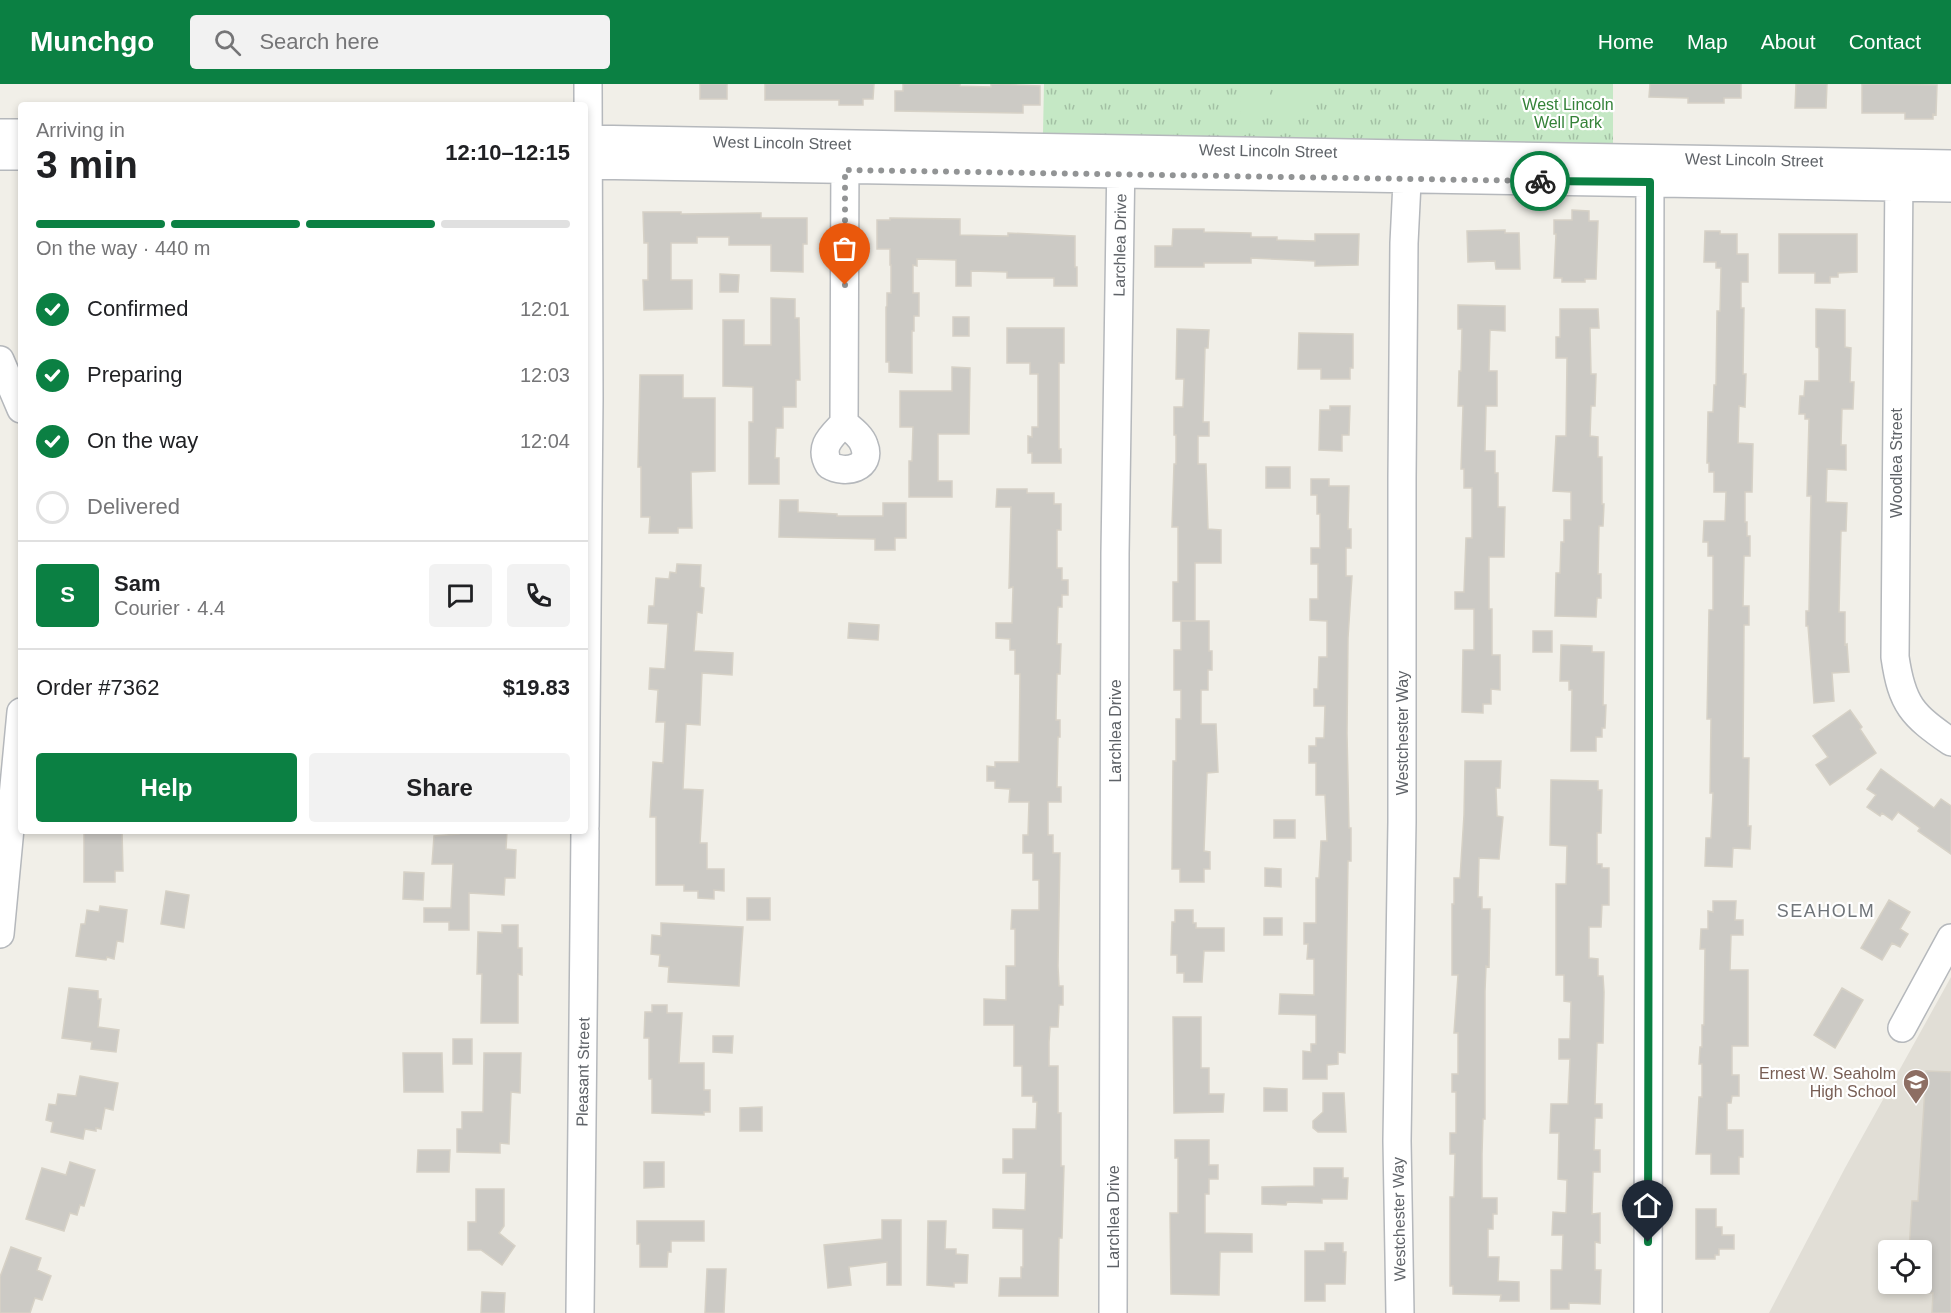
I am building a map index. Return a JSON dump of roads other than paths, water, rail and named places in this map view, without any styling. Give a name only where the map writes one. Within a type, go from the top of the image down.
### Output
[{"type":"street","points":[[587,102],[588,84]]},
{"type":"street","points":[[0,133],[18,133]]},
{"type":"street","name":"West Lincoln Street","points":[[588,152],[1898,175],[1951,164]]},
{"type":"street","points":[[0,156],[18,156]]},
{"type":"street","points":[[844,423],[845,158]]},
{"type":"street","name":"Larchlea Drive","points":[[1113,1313],[1115,554],[1121,161]]},
{"type":"street","name":"Westchester Way","points":[[1400,1313],[1397,1141],[1402,822],[1404,243],[1408,166]]},
{"type":"street","points":[[1648,1313],[1650,170]]},
{"type":"street","name":"West Lincoln Street","points":[[1898,175],[1951,189]]},
{"type":"street","name":"Woodlea Street","points":[[1898,175],[1895,657],[1905,700],[1918,718],[1951,742]]},
{"type":"street","points":[[588,317],[588,457]]},
{"type":"street","points":[[0,360],[18,401]]},
{"type":"street","points":[[0,934],[18,744]]},
{"type":"street","name":"Pleasant Street","points":[[580,1313],[585,834]]},
{"type":"street","points":[[1902,1028],[1951,938]]},
{"type":"place","name":"Ernest W. Seaholm High School","points":[[1916,1105]]},
{"type":"district","name":"SEAHOLM","points":[[1826,911]]},
{"type":"park label","name":"West Lincoln Well Park","points":[[1568,113]]}]
